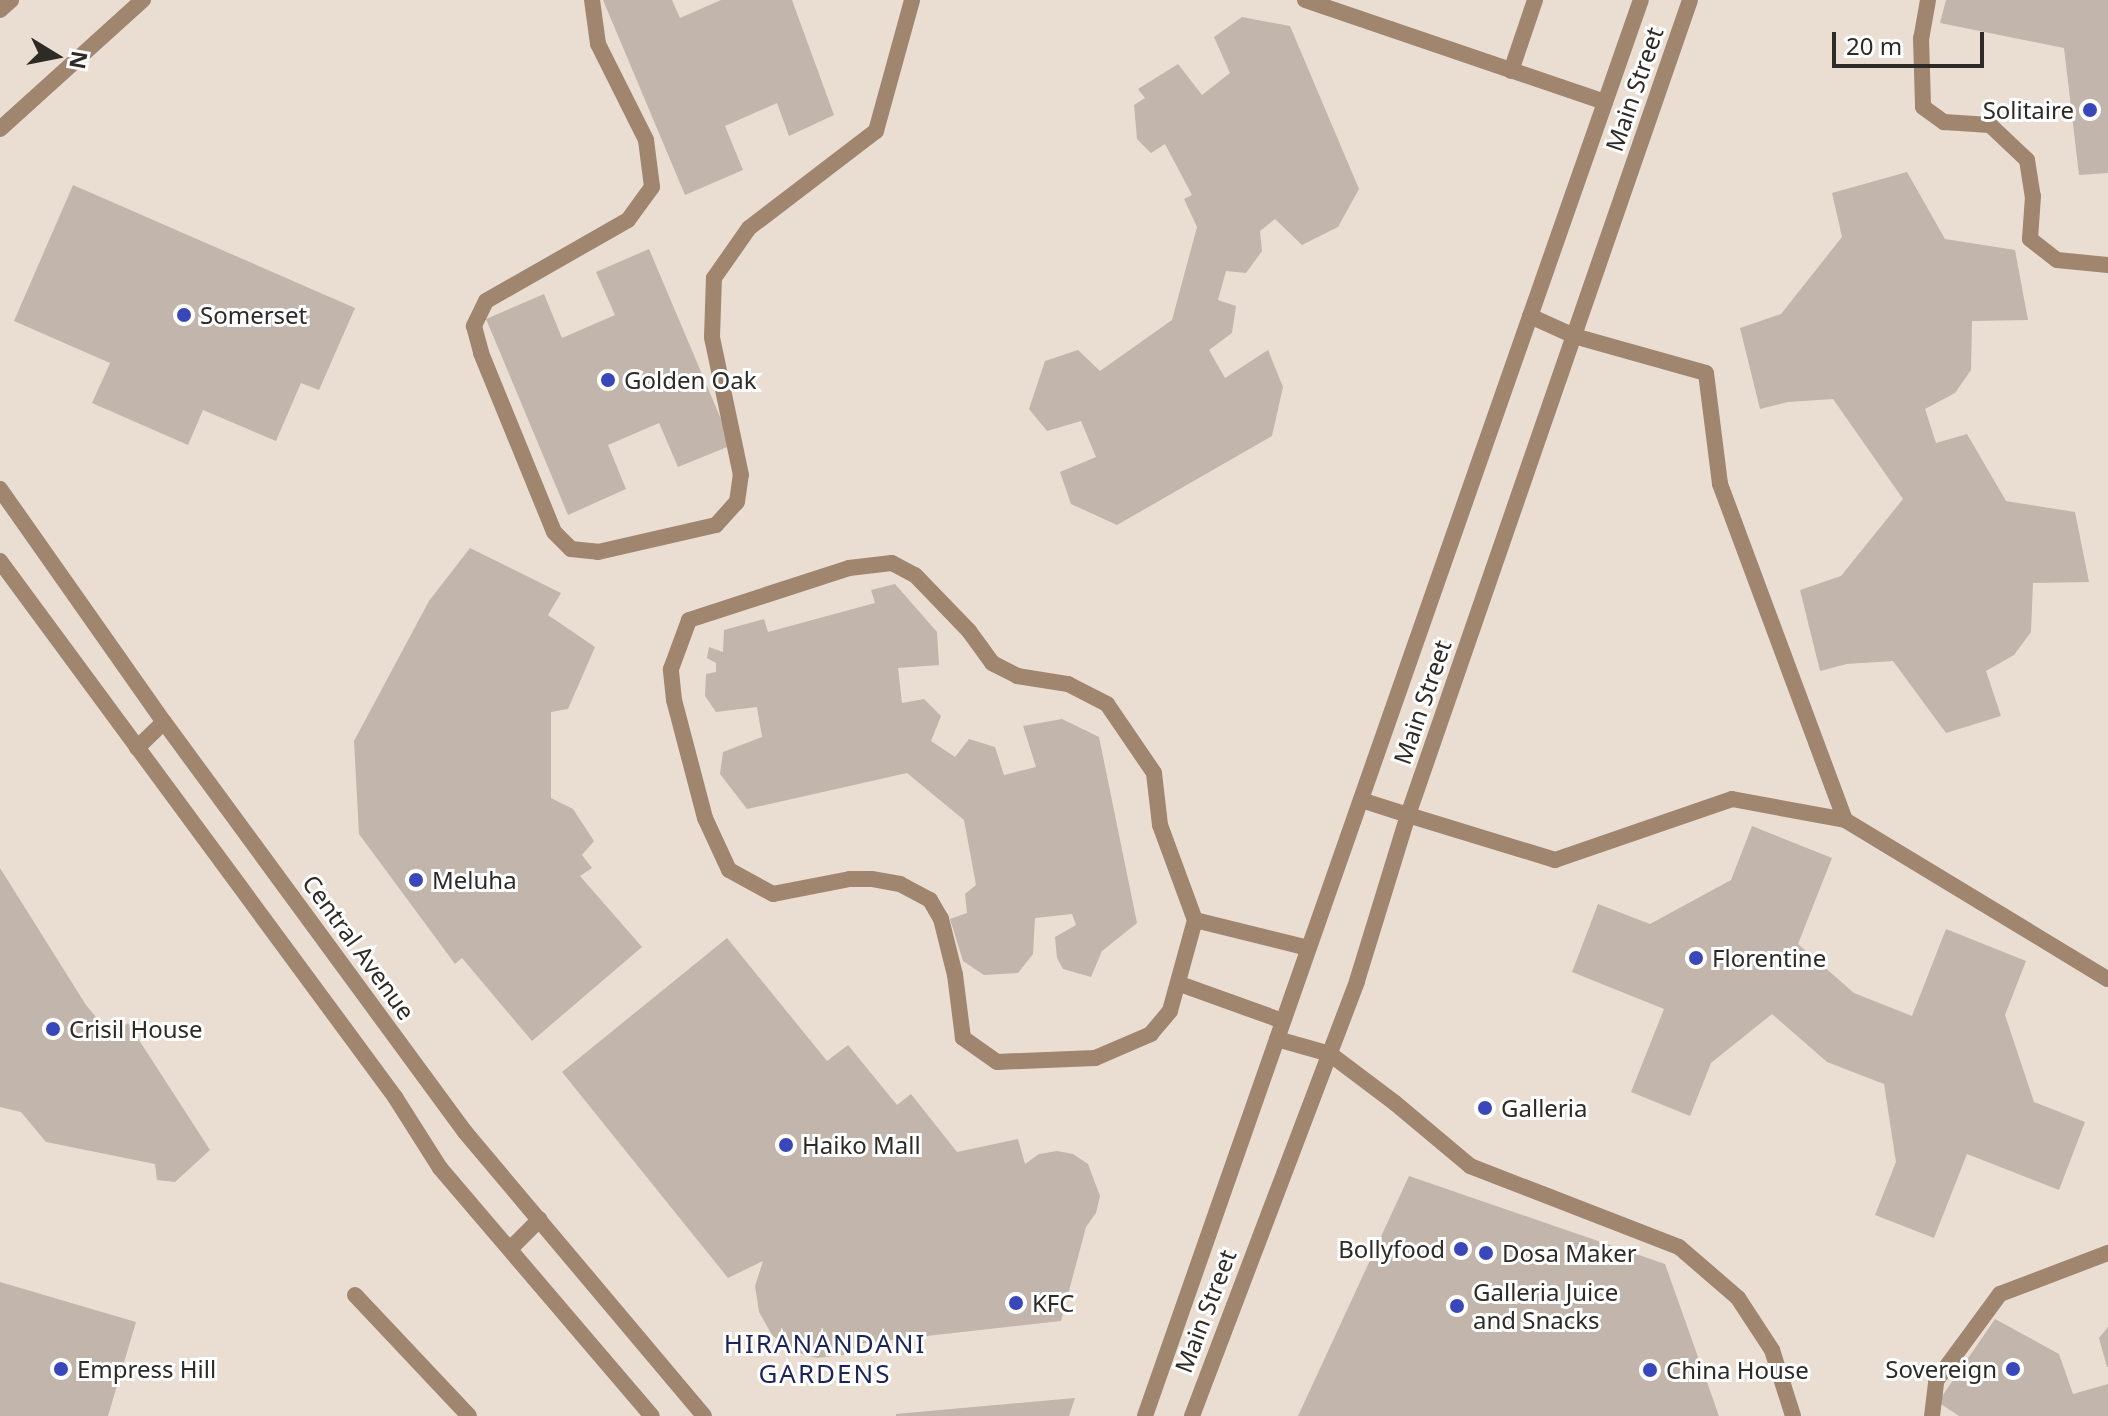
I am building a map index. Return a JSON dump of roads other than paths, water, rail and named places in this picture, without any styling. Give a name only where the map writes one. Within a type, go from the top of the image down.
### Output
[{"type":"street","points":[[0,10],[11,0]]},
{"type":"street","points":[[0,129],[143,0]]},
{"type":"street","points":[[592,0],[598,44],[646,140],[652,187],[628,220],[486,301],[474,326],[481,353],[554,532],[571,549],[598,552],[716,525],[737,502],[741,475],[712,337],[714,278],[749,228],[876,131],[912,0]]},
{"type":"street","points":[[1305,0],[1605,102]]},
{"type":"street","points":[[1511,71],[1535,0]]},
{"type":"street","name":"Main Street","points":[[1147,1415],[1641,0]]},
{"type":"street","name":"Main Street","points":[[1192,1416],[1357,981],[1408,815],[1690,0]]},
{"type":"street","points":[[1928,0],[1921,38],[1923,107],[1944,122],[1990,125],[2027,160],[2033,196],[2030,239],[2057,260],[2108,265]]},
{"type":"street","points":[[1530,316],[1574,336],[1706,373],[1720,484],[1845,820]]},
{"type":"street","name":"Central Avenue","points":[[0,489],[164,722],[465,1132],[704,1416]]},
{"type":"street","points":[[0,561],[395,1097],[440,1168],[652,1416]]},
{"type":"street","points":[[892,563],[915,575],[969,631],[992,663],[1017,676],[1068,684],[1107,704],[1154,773],[1160,825],[1195,920],[1180,984],[1170,1011],[1151,1034],[1095,1058],[997,1062],[963,1038],[941,919],[930,900],[900,884],[871,879],[850,879],[773,894],[729,870],[705,818],[674,700],[671,669],[689,620],[849,568],[892,563]]},
{"type":"street","points":[[137,748],[164,722]]},
{"type":"street","points":[[1361,800],[1555,860],[1732,799],[1845,820],[2108,979]]},
{"type":"street","points":[[1195,920],[1308,948]]},
{"type":"street","points":[[1180,984],[1283,1021]]},
{"type":"street","points":[[1277,1039],[1330,1054],[1470,1166],[1679,1247],[1738,1298],[1772,1350],[1793,1416]]},
{"type":"street","points":[[510,1249],[540,1219]]},
{"type":"street","points":[[1932,1416],[1936,1381],[2000,1294],[2108,1253]]},
{"type":"street","points":[[355,1295],[469,1416]]},
{"type":"place","name":"Solitaire","points":[[2090,110]]},
{"type":"place","name":"Somerset","points":[[184,315]]},
{"type":"place","name":"Golden Oak","points":[[608,380]]},
{"type":"place","name":"Meluha","points":[[416,880]]},
{"type":"place","name":"Florentine","points":[[1696,958]]},
{"type":"place","name":"Crisil House","points":[[53,1029]]},
{"type":"place","name":"Galleria","points":[[1485,1108]]},
{"type":"place","name":"Haiko Mall","points":[[786,1145]]},
{"type":"place","name":"Bollyfood","points":[[1461,1249]]},
{"type":"place","name":"Dosa Maker","points":[[1486,1253]]},
{"type":"place","name":"KFC","points":[[1016,1303]]},
{"type":"place","name":"Galleria Juice and Snacks","points":[[1457,1306]]},
{"type":"place","name":"Empress Hill","points":[[61,1369]]},
{"type":"place","name":"Sovereign","points":[[2013,1369]]},
{"type":"place","name":"China House","points":[[1650,1370]]},
{"type":"district","name":"HIRANANDANI GARDENS","points":[[825,1359]]}]
